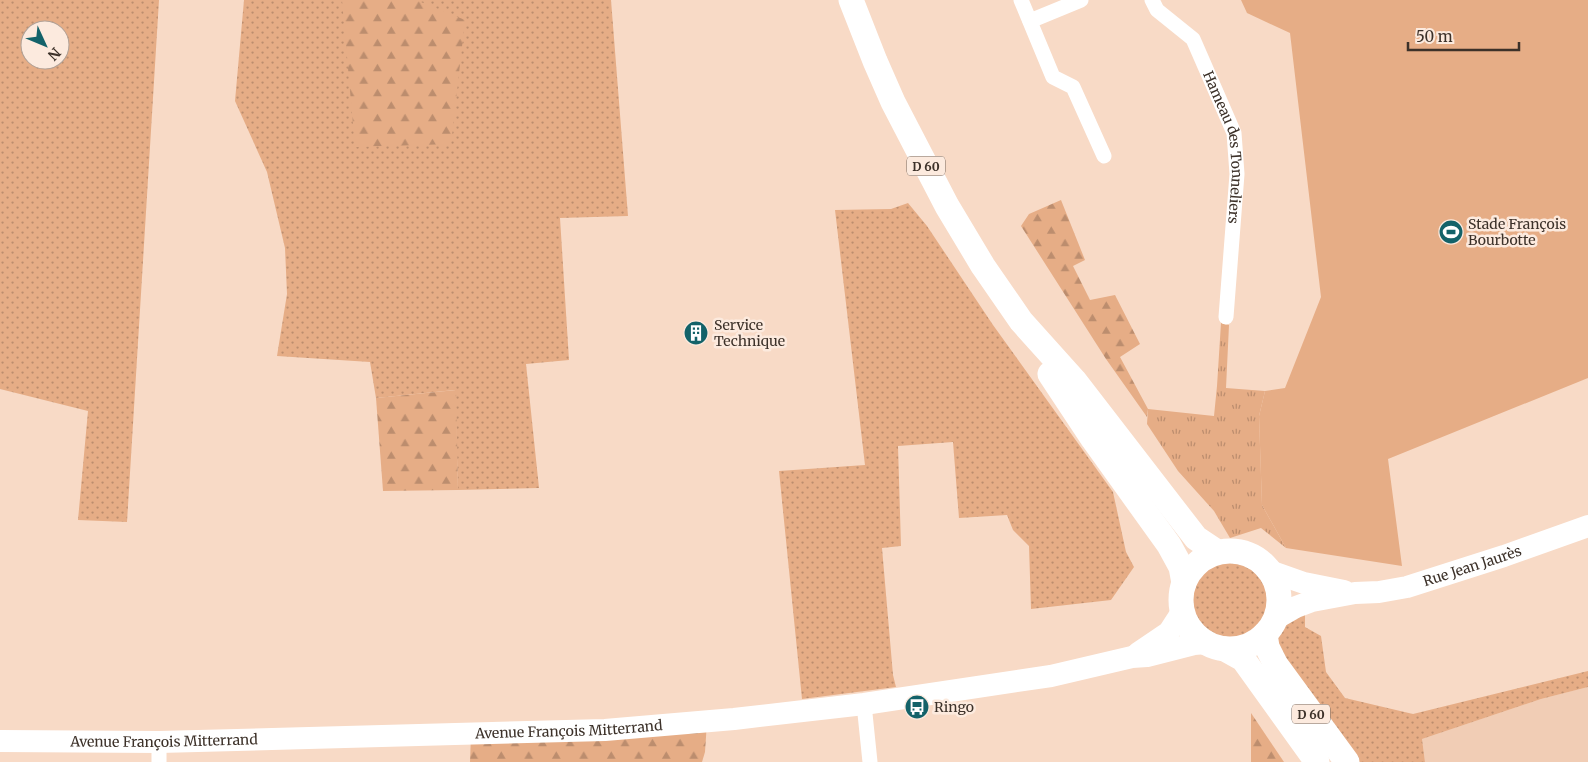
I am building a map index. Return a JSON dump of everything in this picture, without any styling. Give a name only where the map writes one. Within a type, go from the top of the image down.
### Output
[{"type":"main road","name":"D 60","points":[[851,0],[875,62],[912,141],[947,206],[983,266],[1021,321],[1046,368],[1168,545],[1181,567],[1184,583]]},
{"type":"main road","name":"D 60","points":[[1021,321],[1074,380],[1196,538],[1217,552]]},
{"type":"main road","name":"Rue Jean Jaurès","points":[[1355,593],[1379,592],[1407,587],[1504,556],[1588,526]]},
{"type":"main road","points":[[1270,626],[1279,599],[1278,589],[1270,571],[1256,558],[1237,551],[1217,552],[1206,557],[1189,572],[1182,592],[1182,612],[1194,633],[1216,646],[1246,646],[1255,642],[1270,626],[1296,607],[1312,601],[1355,593]]},
{"type":"main road","points":[[1270,571],[1304,583],[1355,593]]},
{"type":"main road","points":[[1132,657],[1169,632],[1182,612]]},
{"type":"main road","name":"D 60","points":[[1270,626],[1267,647],[1276,666],[1347,762]]},
{"type":"main road","name":"Avenue François Mitterrand","points":[[0,741],[159,752],[605,730],[734,720],[864,704],[1051,676],[1194,644],[1216,646]]},
{"type":"main road","name":"D 60","points":[[1216,646],[1243,659],[1317,762]]},
{"type":"street","points":[[1021,0],[1054,77],[1073,86],[1104,156]]},
{"type":"street","points":[[1030,21],[1081,0]]},
{"type":"street","name":"Hameau des Tonneliers","points":[[1152,0],[1157,10],[1193,39],[1234,133],[1237,174],[1226,317]]},
{"type":"street","points":[[864,704],[870,762]]},
{"type":"shaded area","points":[[1588,687],[1588,762],[1425,762],[1422,739],[1541,699]]},
{"type":"green space","points":[[0,0],[159,0],[127,522],[78,520],[88,411],[0,389]]},
{"type":"green space","points":[[244,0],[611,0],[628,216],[560,218],[569,360],[526,364],[539,488],[458,490],[455,390],[376,398],[370,362],[277,356],[287,294],[285,248],[267,172],[235,101]]},
{"type":"green space","points":[[342,0],[416,0],[465,20],[451,144],[355,147]]},
{"type":"green space","name":"Stade François Bourbotte","points":[[1241,0],[1588,0],[1588,378],[1388,459],[1402,566],[1286,548],[1262,505],[1259,416],[1265,391],[1285,388],[1321,297],[1290,33],[1247,13]]},
{"type":"green space","points":[[1061,200],[1085,260],[1073,266],[1090,300],[1115,295],[1140,344],[1120,357],[1148,409],[1147,417],[1106,359],[1021,226],[1029,214]]},
{"type":"green space","points":[[908,203],[927,226],[993,325],[1113,492],[1126,552],[1134,567],[1111,600],[1031,609],[1029,546],[1013,530],[1007,515],[959,518],[953,442],[898,446],[901,546],[882,548],[893,675],[896,687],[802,699],[779,471],[865,465],[835,210],[891,209]]},
{"type":"green space","points":[[1221,323],[1229,325],[1226,388],[1265,391],[1259,416],[1262,505],[1286,548],[1261,528],[1230,538],[1214,511],[1178,471],[1147,424],[1148,409],[1214,416]]},
{"type":"green space","points":[[456,390],[458,490],[383,491],[376,398]]},
{"type":"green space","points":[[1229,560],[1244,563],[1257,571],[1265,584],[1268,599],[1265,614],[1257,627],[1244,635],[1229,638],[1214,635],[1201,627],[1193,614],[1190,599],[1193,584],[1201,571],[1214,563]]},
{"type":"green space","points":[[1305,609],[1305,627],[1321,636],[1326,672],[1345,698],[1413,714],[1588,671],[1588,687],[1541,699],[1422,739],[1425,762],[1358,762],[1275,645],[1284,622]]},
{"type":"green space","points":[[1251,713],[1284,762],[1251,762]]},
{"type":"green space","points":[[707,722],[705,752],[702,762],[470,762],[471,734]]},
{"type":"place","name":"Stade François Bourbotte","points":[[1451,232]]},
{"type":"place","name":"Service Technique","points":[[696,333]]},
{"type":"place","name":"Ringo","points":[[917,707]]}]
